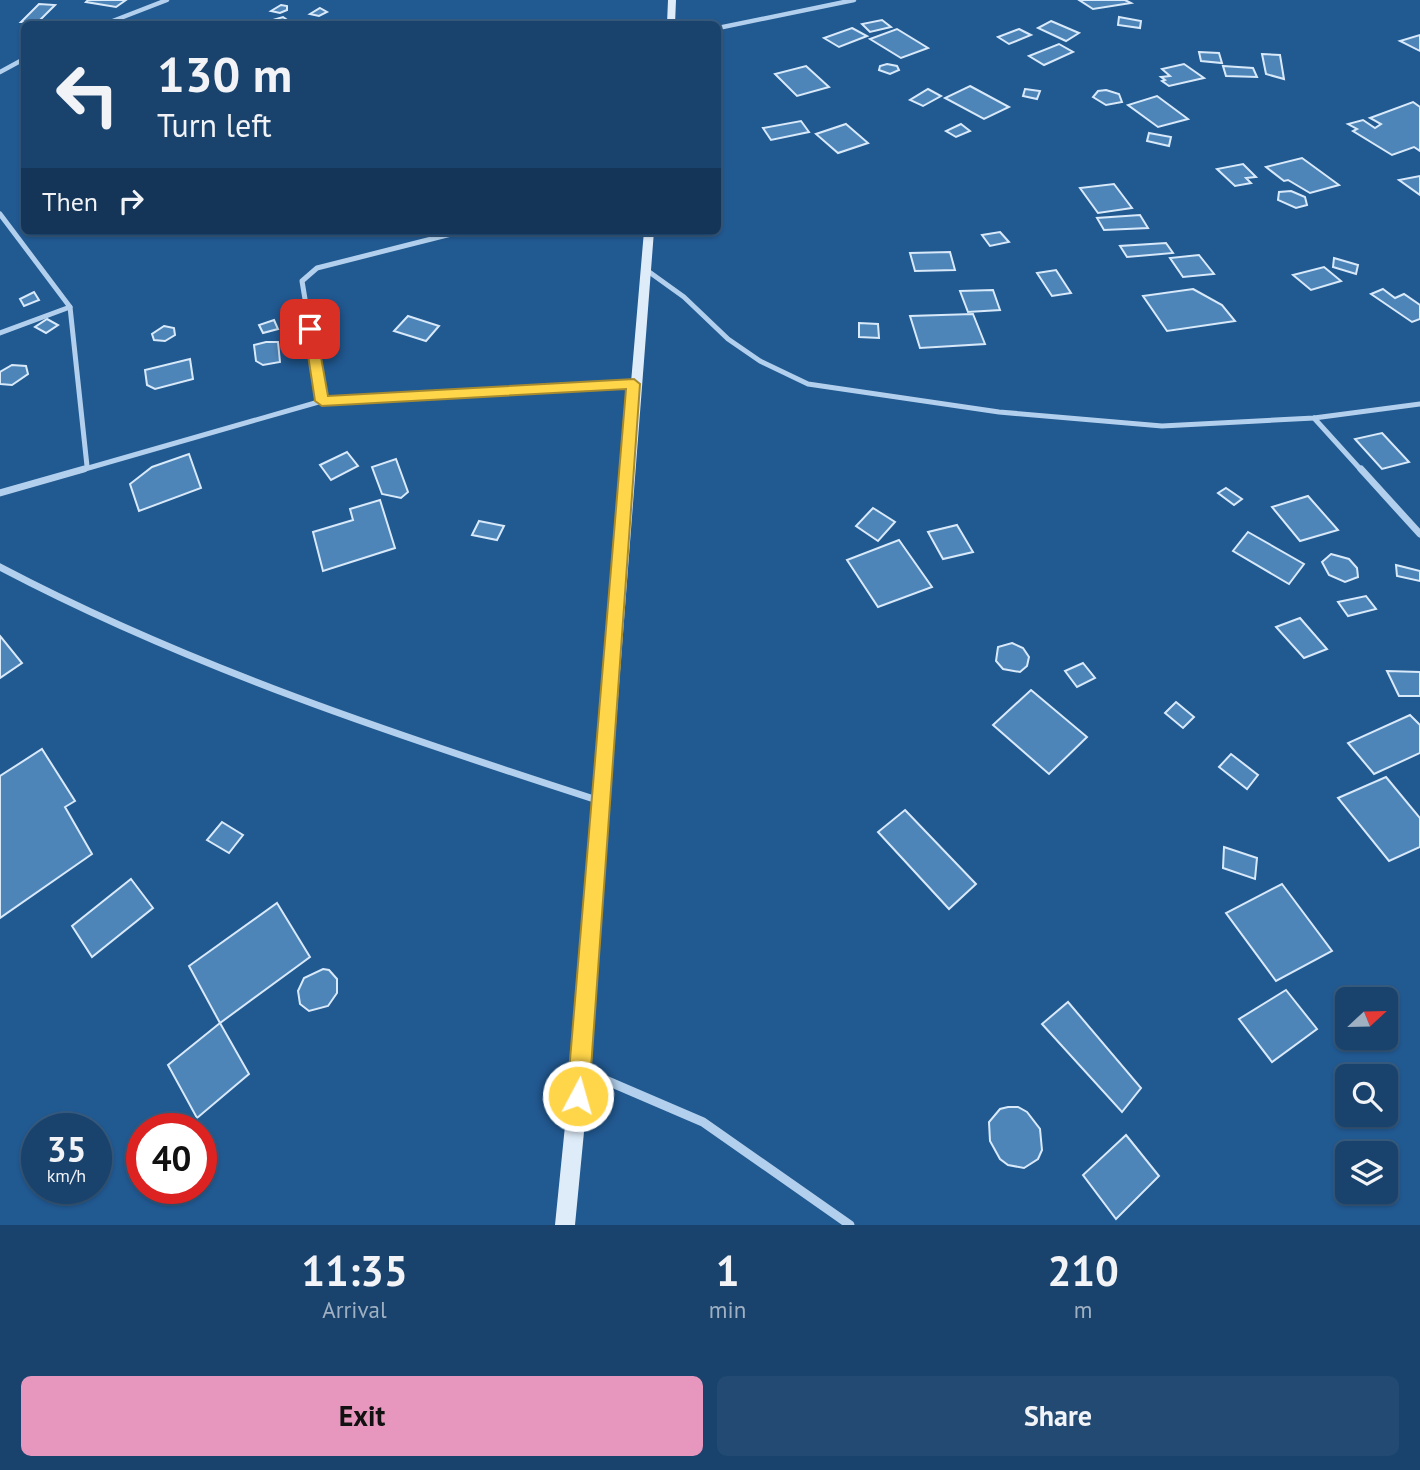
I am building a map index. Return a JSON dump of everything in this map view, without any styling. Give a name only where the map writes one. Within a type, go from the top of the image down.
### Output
[{"type":"street","points":[[114,21],[167,0]]},
{"type":"street","points":[[671,21],[672,0]]},
{"type":"street","points":[[721,27],[854,0]]},
{"type":"street","points":[[0,72],[21,61]]},
{"type":"street","points":[[0,214],[70,307],[86,466]]},
{"type":"street","points":[[322,401],[302,281],[305,277],[317,268],[447,235]]},
{"type":"street","points":[[565,1225],[581,1070],[600,801],[649,235]]},
{"type":"street","points":[[645,268],[684,296],[728,339],[760,361],[808,384],[999,412],[1162,426],[1314,418],[1420,404]]},
{"type":"street","points":[[0,332],[70,307]]},
{"type":"street","points":[[0,493],[86,466],[322,401],[634,384]]},
{"type":"street","points":[[1314,418],[1420,534]]},
{"type":"street","points":[[0,567],[44,591],[237,675],[482,764],[600,801]]},
{"type":"street","points":[[581,1070],[703,1122],[849,1225]]},
{"type":"building","points":[[126,0],[116,7],[86,2]]},
{"type":"building","points":[[1079,0],[1125,0],[1131,3],[1093,9]]},
{"type":"building","points":[[39,4],[55,5],[39,21],[22,21]]},
{"type":"building","points":[[281,5],[287,6],[287,10],[280,13],[271,11]]},
{"type":"building","points":[[320,8],[327,12],[319,16],[310,14]]},
{"type":"building","points":[[283,17],[289,21],[269,21]]},
{"type":"building","points":[[1119,17],[1141,21],[1140,28],[1118,25]]},
{"type":"building","points":[[882,20],[891,27],[870,32],[862,24]]},
{"type":"building","points":[[1051,21],[1079,33],[1066,41],[1038,28]]},
{"type":"building","points":[[852,28],[867,36],[839,47],[824,38]]},
{"type":"building","points":[[897,29],[928,48],[901,58],[870,39]]},
{"type":"building","points":[[1019,29],[1031,35],[1009,44],[998,37]]},
{"type":"building","points":[[1420,35],[1420,51],[1400,41]]},
{"type":"building","points":[[1059,44],[1073,52],[1044,65],[1029,56]]},
{"type":"building","points":[[1199,52],[1219,53],[1222,63],[1201,61]]},
{"type":"building","points":[[1262,54],[1280,55],[1284,79],[1266,74]]},
{"type":"building","points":[[1184,64],[1204,78],[1169,86],[1162,81],[1165,80],[1161,77],[1170,76],[1162,69]]},
{"type":"building","points":[[806,66],[829,87],[797,96],[775,74]]},
{"type":"building","points":[[880,66],[897,66],[899,70],[890,74],[879,70]]},
{"type":"building","points":[[1223,66],[1253,68],[1257,77],[1226,76]]},
{"type":"building","points":[[970,86],[1009,107],[984,119],[945,98]]},
{"type":"building","points":[[928,89],[941,96],[923,106],[910,100]]},
{"type":"building","points":[[1025,89],[1040,91],[1037,99],[1023,96]]},
{"type":"building","points":[[1106,90],[1119,94],[1122,102],[1106,105],[1093,97],[1098,91]]},
{"type":"building","points":[[1157,96],[1188,119],[1158,127],[1128,105]]},
{"type":"building","points":[[1413,102],[1420,107],[1420,151],[1414,147],[1392,155],[1353,131],[1357,129],[1348,124],[1363,120],[1375,128],[1381,124],[1370,118]]},
{"type":"building","points":[[801,121],[809,132],[771,140],[763,128]]},
{"type":"building","points":[[846,124],[868,143],[838,153],[816,134]]},
{"type":"building","points":[[961,124],[970,131],[956,137],[946,131]]},
{"type":"building","points":[[1149,133],[1171,137],[1169,146],[1147,141]]},
{"type":"building","points":[[1302,158],[1339,185],[1310,193],[1288,180],[1284,181],[1266,167]]},
{"type":"building","points":[[1243,164],[1256,177],[1246,178],[1251,183],[1235,186],[1217,169]]},
{"type":"building","points":[[1420,176],[1420,195],[1399,180]]},
{"type":"building","points":[[1114,184],[1132,208],[1098,213],[1080,188]]},
{"type":"building","points":[[1291,191],[1305,197],[1307,205],[1296,208],[1278,200],[1279,192]]},
{"type":"building","points":[[1140,215],[1148,228],[1104,230],[1097,218]]},
{"type":"building","points":[[1000,232],[1009,242],[990,246],[982,235]]},
{"type":"building","points":[[1166,243],[1173,253],[1127,257],[1120,246]]},
{"type":"building","points":[[950,252],[955,270],[915,271],[910,253]]},
{"type":"building","points":[[1199,255],[1214,274],[1183,277],[1170,258]]},
{"type":"building","points":[[1334,258],[1358,265],[1356,274],[1333,267]]},
{"type":"building","points":[[1324,267],[1341,281],[1311,290],[1293,275]]},
{"type":"building","points":[[1056,270],[1071,293],[1052,296],[1037,273]]},
{"type":"building","points":[[1193,289],[1222,305],[1235,321],[1167,331],[1143,296]]},
{"type":"building","points":[[1383,289],[1395,298],[1404,294],[1420,305],[1420,319],[1412,322],[1371,294]]},
{"type":"building","points":[[993,290],[1000,310],[968,312],[960,291]]},
{"type":"building","points":[[34,292],[39,300],[24,306],[20,299]]},
{"type":"building","points":[[973,314],[985,344],[920,348],[910,316]]},
{"type":"building","points":[[408,316],[439,326],[426,341],[394,331]]},
{"type":"building","points":[[47,319],[58,325],[46,333],[35,327]]},
{"type":"building","points":[[274,320],[278,329],[263,333],[259,325]]},
{"type":"building","points":[[859,323],[878,324],[879,338],[859,337]]},
{"type":"building","points":[[164,326],[174,328],[175,335],[165,341],[154,340],[152,334]]},
{"type":"building","points":[[278,342],[280,362],[263,365],[256,361],[254,345]]},
{"type":"building","points":[[190,359],[193,379],[155,389],[147,385],[145,370]]},
{"type":"building","points":[[12,365],[26,366],[28,374],[12,385],[0,384],[0,372]]},
{"type":"building","points":[[1382,433],[1409,462],[1382,469],[1355,439]]},
{"type":"building","points":[[347,452],[358,466],[331,480],[320,465]]},
{"type":"building","points":[[189,454],[201,488],[139,511],[130,484],[152,467]]},
{"type":"building","points":[[396,459],[408,492],[401,498],[382,494],[372,467]]},
{"type":"building","points":[[1226,488],[1242,499],[1234,505],[1218,493]]},
{"type":"building","points":[[1308,496],[1338,530],[1300,541],[1272,507]]},
{"type":"building","points":[[380,500],[395,548],[323,571],[313,532],[353,520],[350,509]]},
{"type":"building","points":[[873,508],[895,522],[878,541],[856,526]]},
{"type":"building","points":[[479,521],[504,526],[497,540],[472,535]]},
{"type":"building","points":[[957,525],[973,552],[943,559],[928,532]]},
{"type":"building","points":[[1248,532],[1304,564],[1289,584],[1233,551]]},
{"type":"building","points":[[899,540],[932,587],[878,607],[847,560]]},
{"type":"building","points":[[1331,554],[1349,559],[1357,568],[1358,577],[1345,582],[1329,575],[1322,562]]},
{"type":"building","points":[[1396,565],[1420,571],[1420,581],[1397,576]]},
{"type":"building","points":[[1366,596],[1376,609],[1348,616],[1338,602]]},
{"type":"building","points":[[1300,618],[1327,649],[1304,658],[1276,627]]},
{"type":"building","points":[[0,636],[22,663],[0,678]]},
{"type":"building","points":[[1012,643],[1023,648],[1029,657],[1027,666],[1020,672],[1003,669],[996,661],[998,647]]},
{"type":"building","points":[[1083,663],[1095,678],[1077,687],[1065,671]]},
{"type":"building","points":[[1387,671],[1420,672],[1420,696],[1399,696]]},
{"type":"building","points":[[1031,690],[1087,737],[1049,774],[993,725]]},
{"type":"building","points":[[1176,702],[1194,717],[1183,728],[1165,713]]},
{"type":"building","points":[[1410,715],[1420,725],[1420,753],[1374,774],[1348,743]]},
{"type":"building","points":[[42,749],[75,801],[65,807],[92,854],[0,918],[0,776]]},
{"type":"building","points":[[1231,754],[1258,775],[1247,789],[1219,767]]},
{"type":"building","points":[[1386,777],[1420,818],[1420,847],[1389,861],[1338,798]]},
{"type":"building","points":[[905,810],[976,884],[949,909],[878,832]]},
{"type":"building","points":[[222,822],[243,835],[229,853],[207,840]]},
{"type":"building","points":[[1224,847],[1257,858],[1255,879],[1223,868]]},
{"type":"building","points":[[131,879],[153,908],[92,957],[72,926]]},
{"type":"building","points":[[1282,884],[1332,951],[1276,981],[1226,913]]},
{"type":"building","points":[[277,903],[310,957],[220,1023],[189,966]]},
{"type":"building","points":[[323,969],[329,970],[337,979],[337,993],[328,1006],[309,1011],[300,1004],[298,991],[304,978]]},
{"type":"building","points":[[1286,990],[1317,1029],[1272,1062],[1239,1019]]},
{"type":"building","points":[[1068,1002],[1141,1088],[1122,1112],[1042,1024]]},
{"type":"building","points":[[220,1023],[249,1074],[203,1113],[194,1113],[168,1065]]},
{"type":"building","points":[[1018,1107],[1027,1112],[1040,1129],[1042,1150],[1038,1159],[1024,1168],[1008,1165],[1000,1159],[990,1141],[989,1122],[1000,1109]]},
{"type":"building","points":[[1126,1135],[1159,1176],[1116,1219],[1083,1175]]},
{"type":"route","points":[[310,329],[322,401],[634,384],[578,1096]]}]
